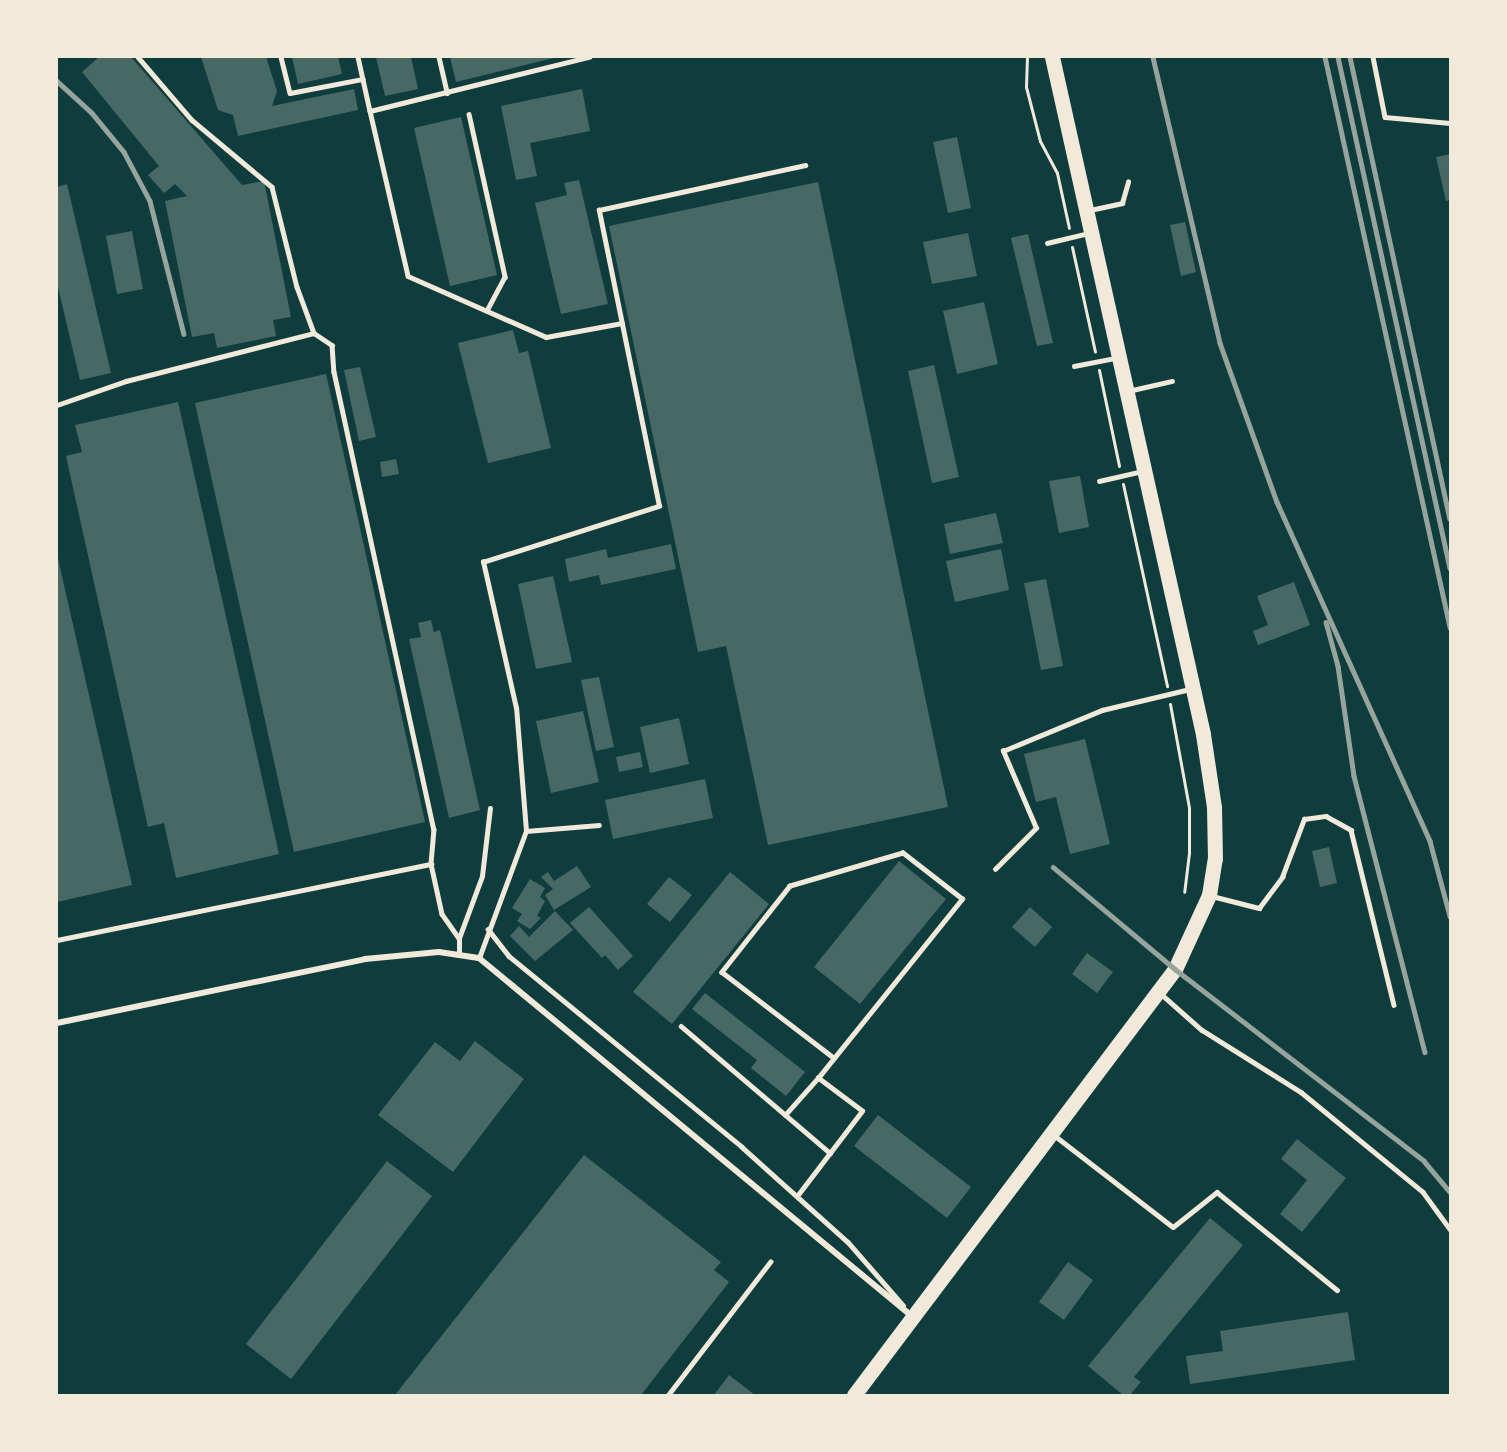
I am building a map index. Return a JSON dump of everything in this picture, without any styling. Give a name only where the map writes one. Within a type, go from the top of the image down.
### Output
[{"type":"main road","points":[[854,1395],[1175,969],[1209,895],[1215,859],[1214,807],[1193,688],[1052,57]]},
{"type":"street","points":[[57,1023],[365,959],[439,952],[479,958],[913,1318]]},
{"type":"lane","points":[[138,57],[192,120],[272,187],[297,287],[314,333],[332,345],[334,372],[434,829],[431,864],[442,914],[459,938]]},
{"type":"lane","points":[[281,57],[290,93],[363,79]]},
{"type":"lane","points":[[358,57],[408,276],[546,337],[622,323]]},
{"type":"lane","points":[[439,57],[447,93]]},
{"type":"lane","points":[[370,111],[589,57]]},
{"type":"lane","points":[[1373,57],[1385,117],[1450,123]]},
{"type":"lane","points":[[469,114],[505,277],[487,311]]},
{"type":"lane","points":[[479,958],[526,831],[516,708],[483,562],[659,506],[599,210],[805,165]]},
{"type":"lane","points":[[1087,211],[1122,203],[1128,182]]},
{"type":"lane","points":[[1047,243],[1092,233]]},
{"type":"lane","points":[[57,405],[126,381],[314,333]]},
{"type":"lane","points":[[1074,366],[1119,357]]},
{"type":"lane","points":[[1127,391],[1172,381]]},
{"type":"lane","points":[[1099,481],[1144,471]]},
{"type":"lane","points":[[995,870],[1036,828],[1003,751],[1102,710],[1193,688]]},
{"type":"lane","points":[[459,955],[459,938],[482,876],[490,808]]},
{"type":"lane","points":[[1209,895],[1259,908],[1281,877],[1304,819],[1326,816],[1351,830],[1394,1005]]},
{"type":"lane","points":[[526,831],[599,825]]},
{"type":"lane","points":[[785,1115],[818,1078],[962,899],[903,853],[790,885],[722,972],[834,1058]]},
{"type":"lane","points":[[57,940],[431,864]]},
{"type":"lane","points":[[488,929],[509,956],[848,1242],[913,1318]]},
{"type":"lane","points":[[1158,991],[1202,1030],[1309,1099],[1423,1192],[1450,1229]]},
{"type":"lane","points":[[681,1026],[830,1153]]},
{"type":"lane","points":[[797,1197],[862,1111],[818,1078]]},
{"type":"lane","points":[[1051,1133],[1173,1227],[1217,1191],[1337,1290]]},
{"type":"lane","points":[[668,1395],[770,1262]]},
{"type":"building","points":[[99,57],[131,57],[242,185],[264,181],[291,317],[273,320],[276,336],[217,348],[214,333],[192,337],[165,201],[187,196],[175,184],[164,193],[148,175],[159,166],[82,72]]},
{"type":"building","points":[[201,57],[266,57],[277,91],[272,106],[354,89],[358,110],[238,136],[233,115],[218,110]]},
{"type":"building","points":[[292,57],[338,57],[342,74],[298,84]]},
{"type":"building","points":[[376,57],[411,57],[418,89],[385,96]]},
{"type":"building","points":[[450,57],[553,57],[553,58],[456,82]]},
{"type":"building","points":[[582,89],[590,131],[530,143],[537,176],[516,180],[501,106]]},
{"type":"building","points":[[461,117],[497,275],[450,286],[414,128]]},
{"type":"building","points":[[957,137],[971,208],[948,213],[933,142]]},
{"type":"building","points":[[1450,154],[1450,200],[1446,201],[1436,157]]},
{"type":"building","points":[[579,180],[608,304],[561,314],[535,203],[567,195],[564,183]]},
{"type":"building","points":[[818,182],[948,807],[768,845],[726,646],[698,652],[609,226]]},
{"type":"building","points":[[67,184],[111,373],[80,380],[57,283],[57,187]]},
{"type":"building","points":[[1185,222],[1196,272],[1181,276],[1170,225]]},
{"type":"building","points":[[132,231],[143,289],[117,294],[106,236]]},
{"type":"building","points":[[968,233],[977,276],[932,284],[923,242]]},
{"type":"building","points":[[1028,234],[1053,343],[1037,346],[1011,238]]},
{"type":"building","points":[[984,302],[998,364],[957,374],[943,311]]},
{"type":"building","points":[[513,330],[519,353],[528,351],[551,448],[488,463],[458,343]]},
{"type":"building","points":[[934,365],[959,477],[932,483],[908,371]]},
{"type":"building","points":[[360,367],[376,437],[359,441],[344,370]]},
{"type":"building","points":[[326,374],[425,822],[294,852],[195,403]]},
{"type":"building","points":[[178,402],[279,854],[176,878],[164,823],[148,827],[66,456],[82,452],[75,425]]},
{"type":"building","points":[[396,459],[399,474],[382,477],[380,462]]},
{"type":"building","points":[[1080,476],[1089,527],[1059,533],[1049,481]]},
{"type":"building","points":[[996,513],[1003,543],[950,554],[944,524]]},
{"type":"building","points":[[671,544],[676,569],[601,585],[599,575],[569,582],[565,559],[606,549],[608,558]]},
{"type":"building","points":[[1001,549],[1009,590],[955,602],[946,561]]},
{"type":"building","points":[[57,554],[132,885],[57,902]]},
{"type":"building","points":[[553,576],[572,662],[536,669],[518,584]]},
{"type":"building","points":[[1046,579],[1063,666],[1041,670],[1024,583]]},
{"type":"building","points":[[1294,582],[1310,625],[1258,645],[1253,631],[1268,625],[1257,596]]},
{"type":"building","points":[[431,620],[434,632],[440,630],[480,810],[449,818],[409,639],[421,637],[418,623]]},
{"type":"building","points":[[599,677],[614,747],[596,751],[581,680]]},
{"type":"building","points":[[583,711],[599,782],[551,793],[536,721]]},
{"type":"building","points":[[679,718],[689,764],[650,773],[640,727]]},
{"type":"building","points":[[1085,739],[1110,844],[1070,854],[1056,797],[1036,802],[1024,754]]},
{"type":"building","points":[[640,752],[643,767],[619,772],[616,757]]},
{"type":"building","points":[[705,779],[713,818],[613,839],[605,800]]},
{"type":"building","points":[[1329,847],[1337,883],[1320,887],[1312,851]]},
{"type":"building","points":[[899,861],[946,899],[860,1004],[814,967]]},
{"type":"building","points":[[577,866],[591,887],[554,910],[545,895],[553,889],[541,877],[548,872],[554,881]]},
{"type":"building","points":[[730,872],[769,904],[672,1024],[633,992]]},
{"type":"building","points":[[669,877],[692,895],[670,922],[647,904]]},
{"type":"building","points":[[530,879],[545,888],[540,897],[545,901],[537,916],[541,918],[530,929],[517,921],[522,914],[512,908]]},
{"type":"building","points":[[589,907],[633,956],[618,970],[605,955],[602,958],[570,923]]},
{"type":"building","points":[[1030,907],[1052,927],[1035,947],[1012,927]]},
{"type":"building","points":[[555,911],[573,930],[535,961],[510,936],[519,926],[529,937]]},
{"type":"building","points":[[1087,953],[1113,972],[1097,993],[1072,974]]},
{"type":"building","points":[[705,993],[805,1072],[786,1096],[751,1068],[757,1060],[692,1009]]},
{"type":"building","points":[[475,1041],[524,1079],[453,1172],[378,1115],[435,1042],[460,1061]]},
{"type":"building","points":[[878,1115],[971,1187],[947,1218],[854,1146]]},
{"type":"building","points":[[1297,1139],[1346,1178],[1302,1232],[1280,1214],[1307,1180],[1281,1159]]},
{"type":"building","points":[[584,1155],[721,1262],[714,1270],[729,1282],[641,1395],[395,1395]]},
{"type":"building","points":[[387,1161],[432,1196],[291,1379],[246,1344]]},
{"type":"building","points":[[1210,1218],[1243,1245],[1134,1377],[1141,1382],[1130,1395],[1123,1395],[1088,1366]]},
{"type":"building","points":[[1068,1262],[1093,1280],[1064,1320],[1039,1302]]},
{"type":"building","points":[[1348,1312],[1355,1360],[1190,1384],[1186,1356],[1223,1351],[1220,1331]]},
{"type":"building","points":[[729,1375],[755,1395],[714,1395]]},
{"type":"railway","points":[[1153,57],[1220,343],[1277,502],[1430,841],[1450,916]]},
{"type":"railway","points":[[1325,57],[1450,627]]},
{"type":"railway","points":[[1338,57],[1450,568]]},
{"type":"railway","points":[[1350,57],[1450,518]]},
{"type":"railway","points":[[57,81],[92,113],[124,152],[150,201],[184,334]]},
{"type":"railway","points":[[1326,622],[1338,666],[1354,776],[1425,1052]]},
{"type":"railway","points":[[1053,867],[1175,969],[1424,1161],[1450,1192]]}]
